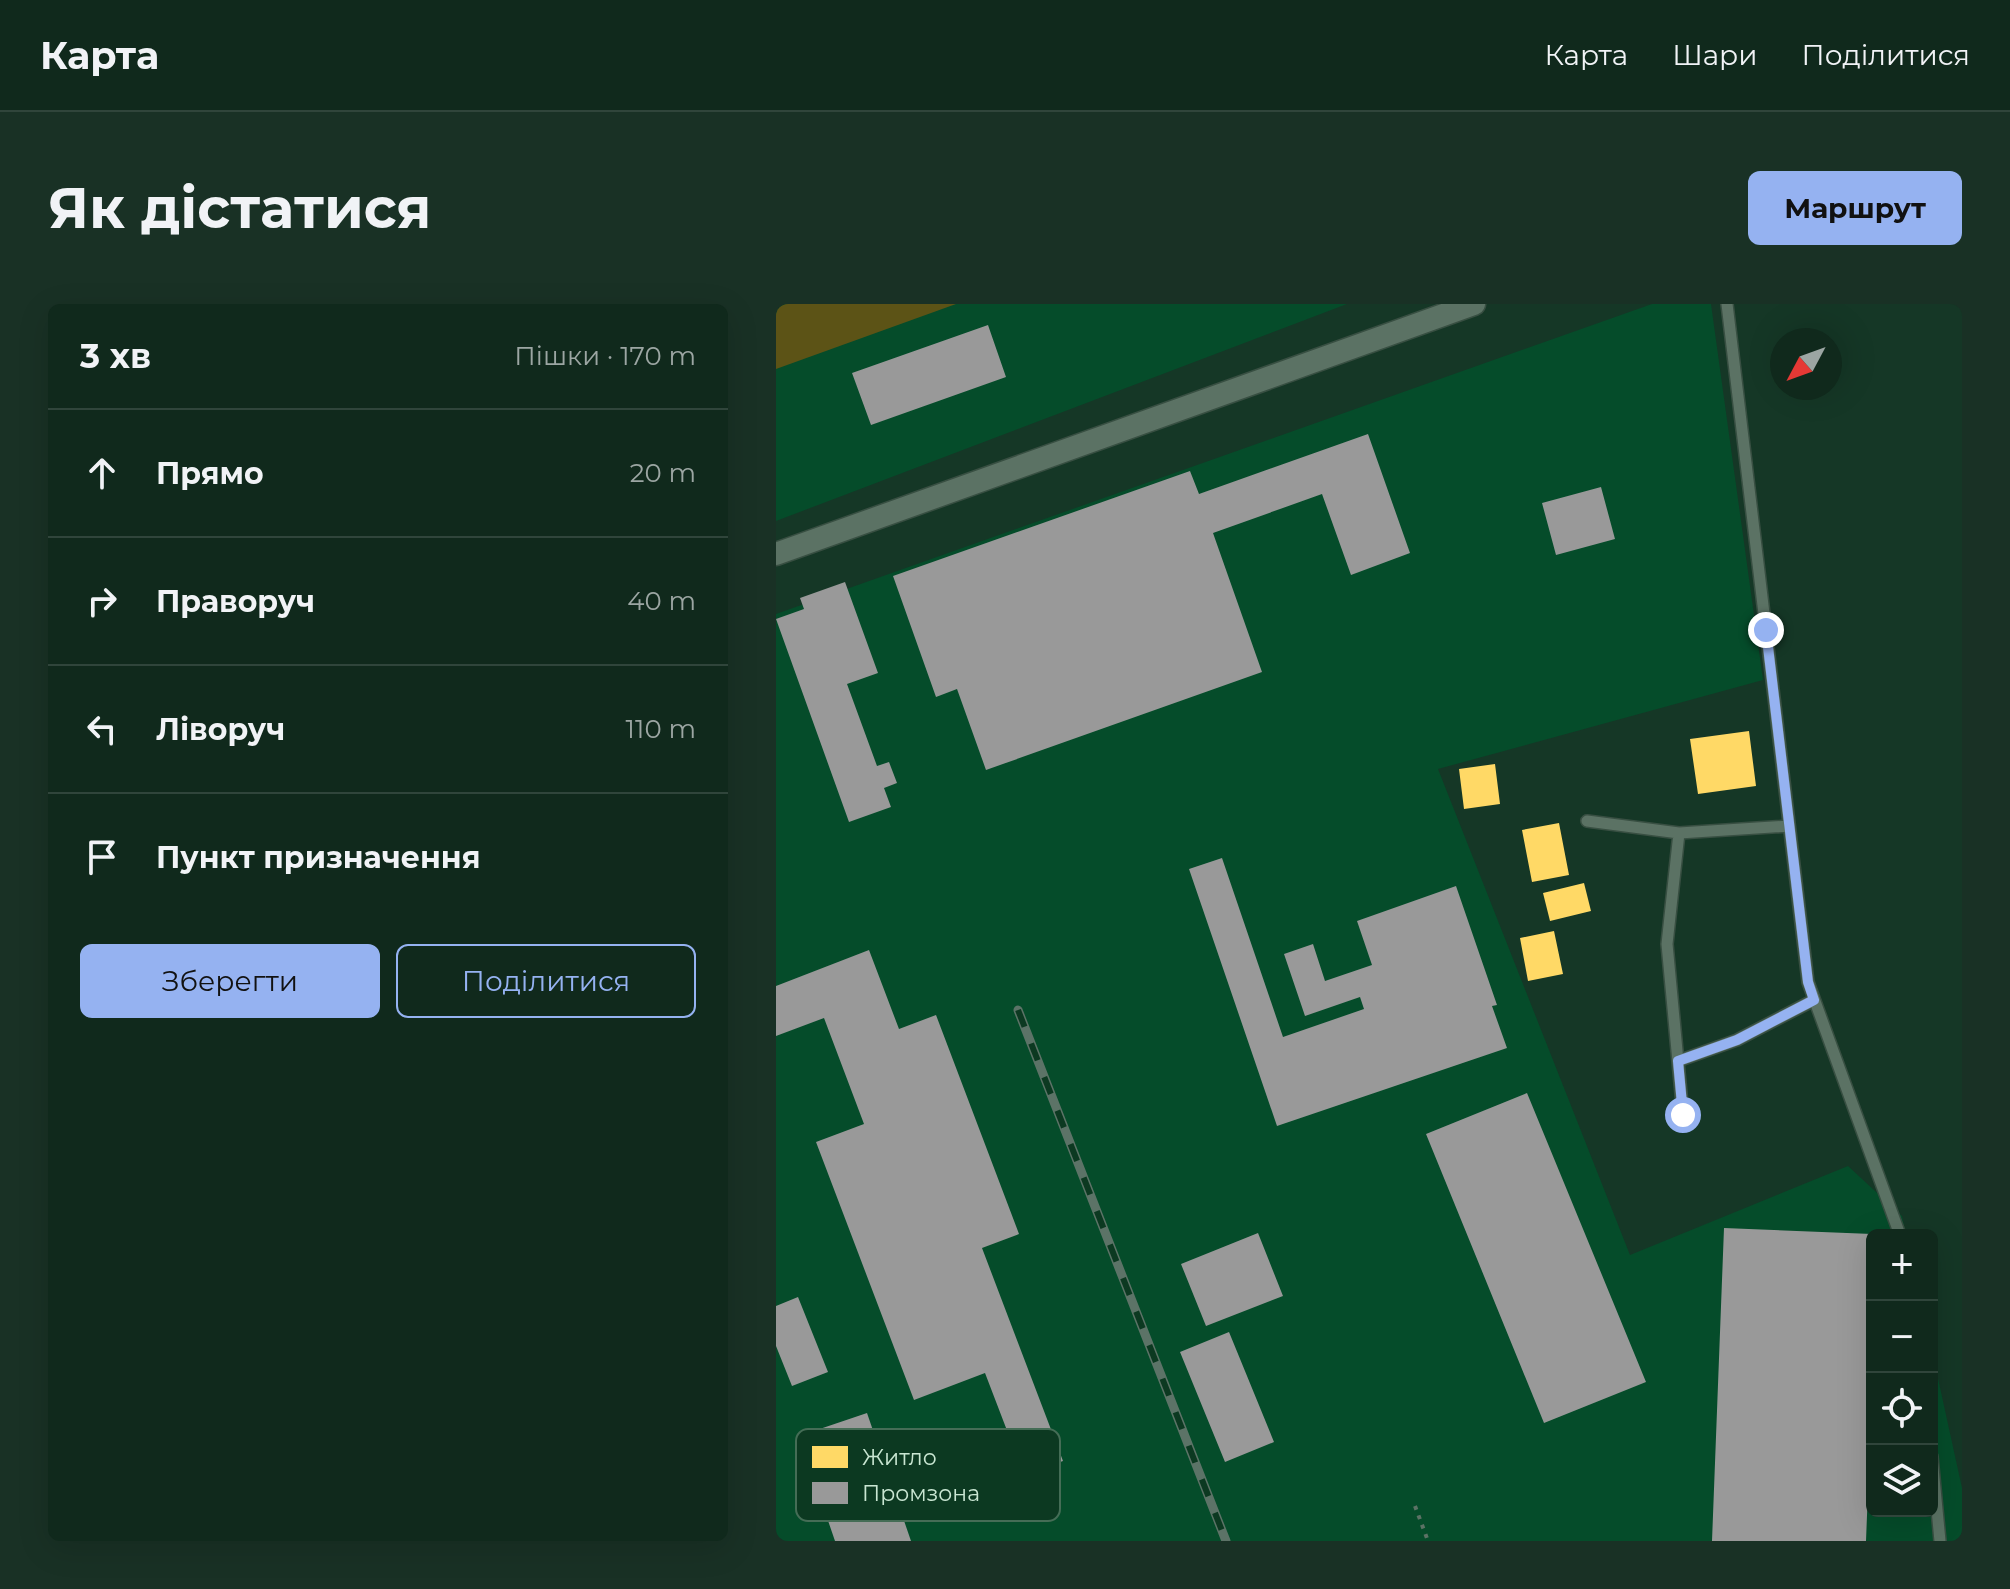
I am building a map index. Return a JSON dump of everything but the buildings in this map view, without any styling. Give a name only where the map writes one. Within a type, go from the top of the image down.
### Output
[{"type":"street","points":[[776,554],[1474,304]]},
{"type":"lane","points":[[1727,304],[1808,982],[1898,1229]]},
{"type":"lane","points":[[1587,821],[1679,833],[1789,826]]},
{"type":"lane","points":[[1679,833],[1667,944],[1683,1115]]},
{"type":"lane","points":[[1678,1061],[1737,1040],[1814,1000]]},
{"type":"lane","points":[[1938,1517],[1940,1541]]},
{"type":"path","points":[[1415,1506],[1428,1541]]},
{"type":"shaded area","points":[[776,304],[1347,304],[776,521]]},
{"type":"shaded area","points":[[776,304],[956,304],[776,369]]},
{"type":"shaded area","points":[[1652,304],[1711,304],[1763,680],[1438,769],[1630,1255],[1848,1166],[1902,1216],[1905,1229],[1866,1229],[1866,1517],[1938,1517],[1938,1378],[1962,1488],[1962,1541],[776,1541],[776,614]]},
{"type":"railway","points":[[1018,1010],[1226,1541]]},
{"type":"route","points":[[1683,1115],[1678,1061],[1737,1040],[1814,1000],[1808,982],[1766,630]]}]
